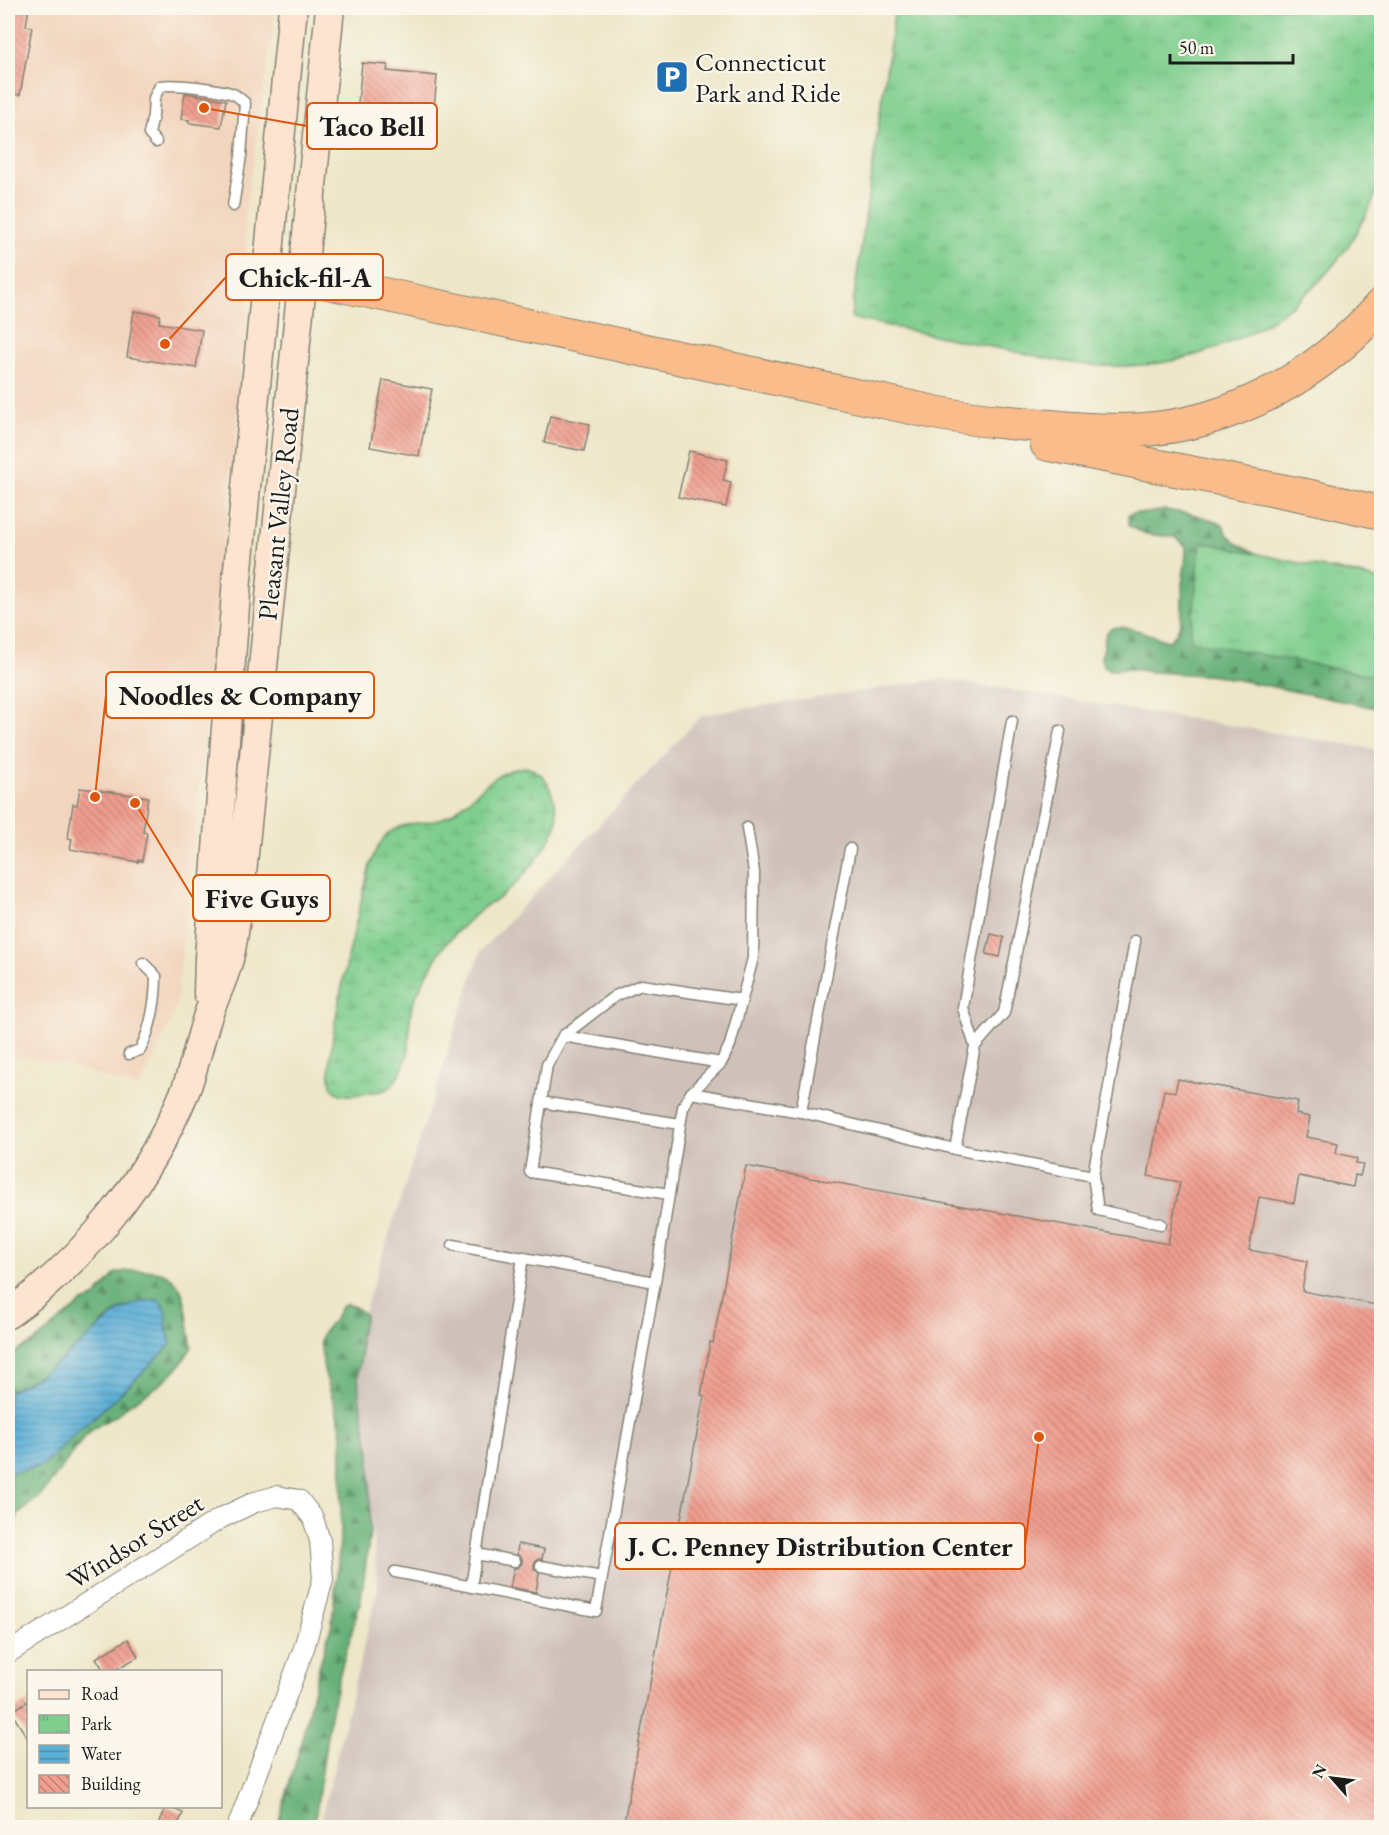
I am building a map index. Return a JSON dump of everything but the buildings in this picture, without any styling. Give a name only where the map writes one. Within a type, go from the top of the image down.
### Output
[{"type":"highway","points":[[302,277],[842,394],[965,418],[1053,428],[1112,430],[1153,429],[1197,421],[1241,406],[1297,379],[1319,364],[1348,340],[1382,304]]},
{"type":"highway","points":[[965,418],[1056,446],[1382,513]]},
{"type":"main road","name":"Pleasant Valley Road","points":[[208,1016],[209,958],[234,623],[293,8]]},
{"type":"main road","name":"Pleasant Valley Road","points":[[8,1314],[73,1260],[101,1229],[132,1188],[156,1148],[193,1071],[208,1016],[228,960],[241,883],[330,8]]},
{"type":"main road","points":[[268,272],[302,277]]},
{"type":"main road","points":[[234,623],[267,626]]},
{"type":"street","name":"Windsor Street","points":[[8,1653],[221,1518],[255,1502],[278,1496],[299,1500],[313,1518],[320,1541],[322,1579],[304,1648],[237,1827]]},
{"type":"lane","points":[[156,142],[149,134],[154,98],[160,86],[168,84],[235,94],[245,103],[241,156],[233,206]]},
{"type":"lane","points":[[955,1149],[975,1046],[963,1008],[1012,721]]},
{"type":"lane","points":[[975,1046],[1004,1013],[1060,731]]},
{"type":"lane","points":[[395,1572],[596,1611],[655,1282],[683,1107],[691,1093],[721,1063],[730,1045],[753,958],[754,872],[747,828]]},
{"type":"lane","points":[[801,1112],[850,849]]},
{"type":"lane","points":[[1135,941],[1093,1176],[1098,1210],[1161,1224]]},
{"type":"lane","points":[[129,1054],[140,1050],[146,1039],[156,988],[156,976],[143,963]]},
{"type":"lane","points":[[669,1194],[530,1172],[547,1065],[563,1036],[615,996],[641,986],[742,1000]]},
{"type":"lane","points":[[563,1036],[721,1063]]},
{"type":"lane","points":[[691,1093],[801,1112],[955,1149],[1093,1176]]},
{"type":"lane","points":[[541,1102],[680,1124]]},
{"type":"lane","points":[[453,1245],[655,1282]]},
{"type":"lane","points":[[471,1587],[523,1257]]},
{"type":"lane","points":[[476,1554],[516,1561]]},
{"type":"lane","points":[[541,1566],[602,1577]]},
{"type":"shaded area","points":[[8,8],[276,8],[245,214],[248,318],[176,1008],[140,1088],[57,1063],[8,1055]]},
{"type":"shaded area","points":[[943,679],[1381,750],[1381,1827],[319,1828],[378,1588],[355,1341],[480,952],[702,715]]},
{"type":"green space","points":[[895,8],[1381,8],[1381,182],[1348,246],[1326,274],[1301,298],[1242,337],[1175,360],[1141,365],[1079,364],[851,318]]},
{"type":"green space","points":[[1165,510],[1215,521],[1223,525],[1228,535],[1238,544],[1260,555],[1295,565],[1338,570],[1381,580],[1381,709],[1219,676],[1131,669],[1109,670],[1104,667],[1101,657],[1106,634],[1110,629],[1117,627],[1136,630],[1169,641],[1178,629],[1182,615],[1186,546],[1174,537],[1146,534],[1129,526],[1128,515]]},
{"type":"green space","points":[[1201,542],[1381,580],[1381,677],[1190,641]]},
{"type":"green space","points":[[525,767],[542,776],[553,796],[557,824],[551,837],[532,865],[516,883],[500,898],[483,908],[444,946],[412,1006],[408,1052],[393,1084],[380,1092],[351,1095],[338,1093],[332,1087],[330,1072],[336,1016],[370,865],[378,848],[386,836],[396,829],[444,818],[503,773]]},
{"type":"green space","points":[[156,1271],[168,1275],[176,1282],[185,1302],[192,1347],[178,1368],[158,1386],[94,1428],[82,1440],[43,1493],[19,1514],[8,1539],[8,1473],[35,1468],[43,1464],[165,1351],[171,1343],[166,1327],[166,1310],[159,1300],[144,1301],[121,1309],[47,1371],[8,1392],[8,1356],[34,1342],[83,1302],[94,1298],[116,1273]]},
{"type":"green space","points":[[346,1304],[355,1307],[365,1317],[360,1336],[361,1355],[358,1372],[359,1395],[370,1452],[370,1533],[361,1599],[330,1715],[312,1827],[277,1827],[332,1623],[341,1531],[342,1437],[324,1370],[320,1341],[322,1334],[341,1307]]},
{"type":"water","points":[[159,1300],[167,1313],[166,1327],[171,1343],[167,1349],[43,1464],[35,1468],[8,1473],[8,1392],[44,1373],[119,1312],[134,1304]]},
{"type":"place","name":"Connecticut Park and Ride","points":[[672,77]]},
{"type":"place","name":"Taco Bell","points":[[204,108]]},
{"type":"place","name":"Chick-fil-A","points":[[165,344]]},
{"type":"place","name":"Noodles & Company","points":[[95,797]]},
{"type":"place","name":"Five Guys","points":[[135,803]]},
{"type":"place","name":"J. C. Penney Distribution Center","points":[[1039,1437]]}]
